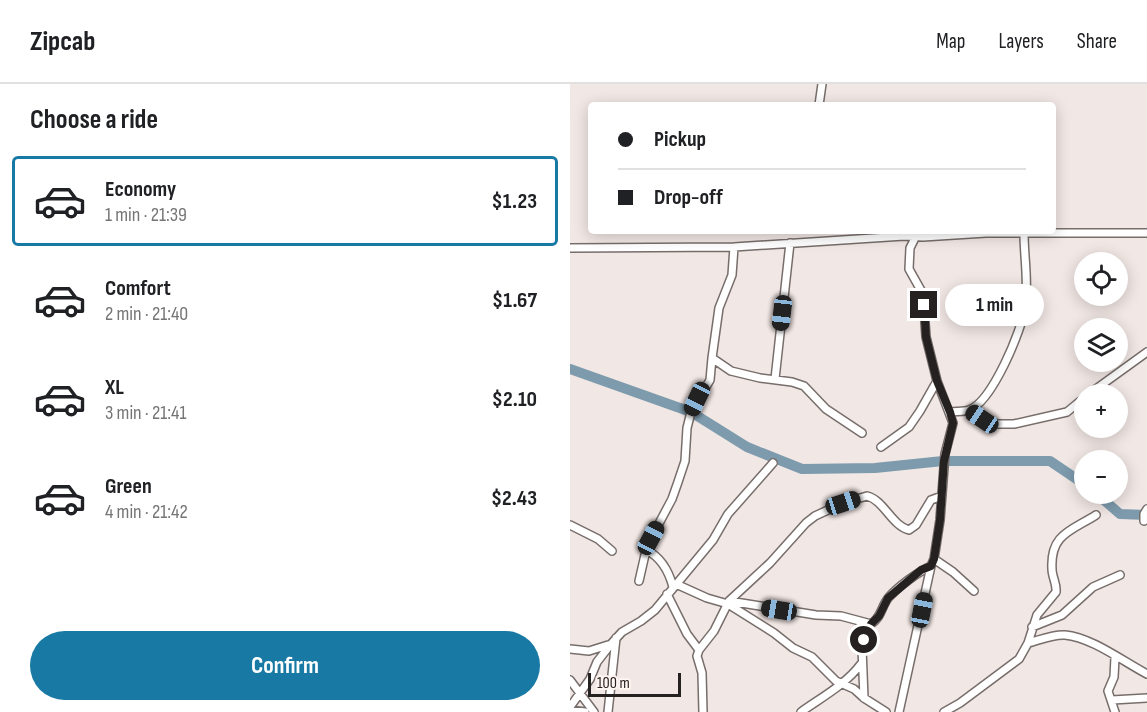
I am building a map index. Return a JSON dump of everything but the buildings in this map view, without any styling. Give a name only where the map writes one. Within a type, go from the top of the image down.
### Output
[{"type":"street","points":[[819,102],[822,84]]},
{"type":"street","points":[[1056,233],[1147,233]]},
{"type":"street","points":[[570,248],[734,247],[901,234],[916,236],[988,234]]},
{"type":"street","points":[[950,412],[969,410],[993,387],[1019,334],[1027,288],[1024,234]]},
{"type":"street","points":[[899,712],[933,562],[945,454],[953,423],[937,381],[924,327],[922,294],[909,269],[910,246],[916,236]]},
{"type":"street","points":[[775,379],[790,243]]},
{"type":"street","points":[[639,581],[646,550],[672,499],[685,461],[687,428],[691,412],[710,380],[719,308],[732,275],[734,247]]},
{"type":"street","points":[[1103,384],[1147,352]]},
{"type":"street","points":[[712,358],[731,371],[804,386],[826,409],[862,433]]},
{"type":"street","points":[[881,447],[909,427],[937,381]]},
{"type":"street","points":[[969,410],[982,419],[998,424],[1014,424],[1067,412],[1074,406]]},
{"type":"street","points":[[585,712],[570,709],[610,644],[655,610],[713,540],[728,514],[774,463]]},
{"type":"street","points":[[703,712],[702,673],[697,656],[699,650],[714,631],[728,603],[770,563],[798,530],[815,516],[843,503],[867,496],[877,501],[897,523],[909,530],[916,525],[931,500],[942,496]]},
{"type":"street","points":[[944,712],[960,703],[1019,658],[1028,644],[1037,615],[1056,592],[1052,569],[1054,546],[1065,532],[1096,515]]},
{"type":"street","points":[[570,525],[598,539],[612,551]]},
{"type":"street","points":[[646,550],[659,560],[674,585],[706,598],[816,615],[841,616],[871,624]]},
{"type":"street","points":[[933,562],[953,572],[974,591]]},
{"type":"street","points":[[864,698],[861,664],[864,640],[871,624],[879,616],[888,598],[933,562]]},
{"type":"street","points":[[1032,627],[1062,615],[1093,587],[1120,575]]},
{"type":"street","points":[[667,594],[687,634],[699,650]]},
{"type":"street","points":[[728,603],[793,648],[812,657],[841,685],[854,689],[886,712]]},
{"type":"street","points":[[1028,644],[1052,636],[1066,635],[1100,648],[1147,674]]},
{"type":"street","points":[[608,712],[616,638]]},
{"type":"street","points":[[570,649],[589,651],[610,644]]},
{"type":"street","points":[[1114,657],[1114,677],[1108,691],[1115,712]]},
{"type":"street","points":[[801,712],[841,685],[861,664]]},
{"type":"street","points":[[570,680],[594,712]]},
{"type":"street","points":[[1112,700],[1147,698]]},
{"type":"waterway","points":[[570,369],[691,412],[747,447],[802,469],[875,468],[943,461],[1050,461],[1074,477]]},
{"type":"waterway","points":[[1108,504],[1120,514],[1147,515]]},
{"type":"route","points":[[864,640],[871,624],[877,620],[888,598],[921,570],[931,566],[934,559],[940,520],[944,461],[953,423],[937,381],[926,337],[924,305]]}]
